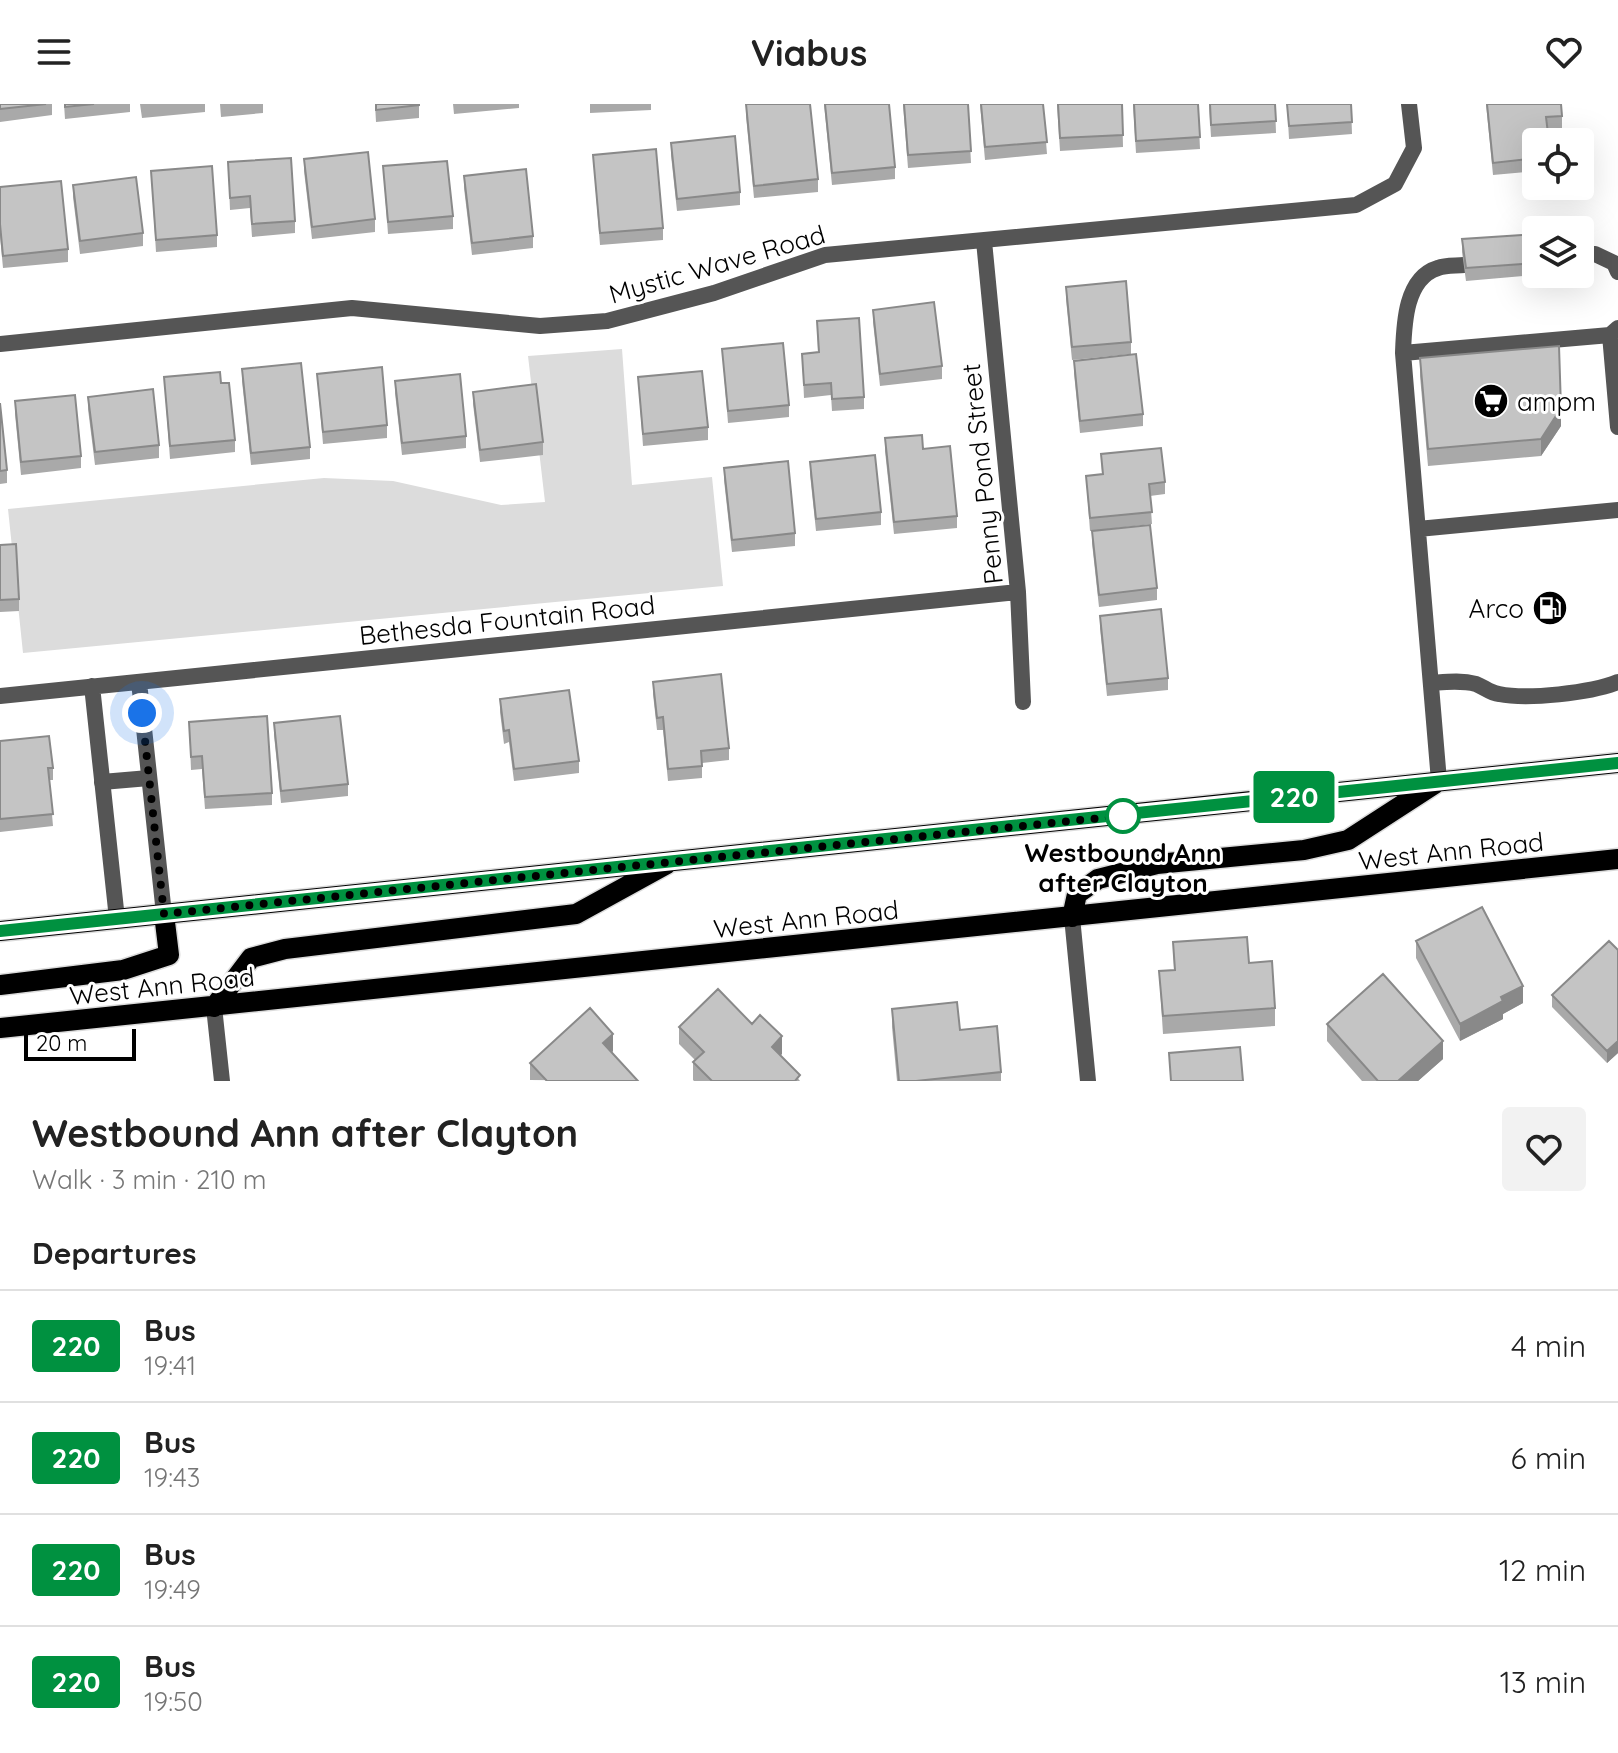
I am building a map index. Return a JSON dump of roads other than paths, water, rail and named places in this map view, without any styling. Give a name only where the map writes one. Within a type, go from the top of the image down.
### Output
[{"type":"main road","points":[[0,931],[1618,763]]},
{"type":"main road","points":[[1072,917],[1077,894],[1098,879],[1157,864],[1304,850],[1348,840],[1439,781]]},
{"type":"main road","name":"West Ann Road","points":[[0,1028],[1618,859]]},
{"type":"main road","points":[[214,1007],[251,958],[285,949],[576,914],[674,860]]},
{"type":"main road","points":[[0,985],[123,970],[169,955],[164,914]]},
{"type":"street","name":"Mystic Wave Road","points":[[0,344],[352,308],[540,326],[607,321],[714,293],[825,255],[1356,205],[1395,184],[1414,148],[1409,104]]},
{"type":"street","name":"Penny Pond Street","points":[[984,241],[1018,592],[1023,702]]},
{"type":"street","points":[[1594,254],[1614,263],[1618,272]]},
{"type":"street","points":[[1439,781],[1403,353],[1410,299],[1422,277],[1437,268],[1464,265]]},
{"type":"street","points":[[1403,353],[1614,331],[1618,427]]},
{"type":"street","points":[[1418,529],[1618,510]]},
{"type":"street","name":"Bethesda Fountain Road","points":[[0,696],[1018,592]]},
{"type":"street","points":[[1431,683],[1458,681],[1475,684],[1494,694],[1515,697],[1601,689],[1618,682]]},
{"type":"street","points":[[139,682],[164,914]]},
{"type":"street","points":[[92,686],[117,919]]},
{"type":"street","points":[[102,782],[149,778]]},
{"type":"street","points":[[1072,917],[1088,1081]]},
{"type":"street","points":[[214,1007],[222,1081]]},
{"type":"place","name":"ampm","points":[[1491,401]]},
{"type":"place","name":"Arco","points":[[1550,608]]},
{"type":"place","name":"Westbound Ann after Clayton","points":[[1123,816]]}]
